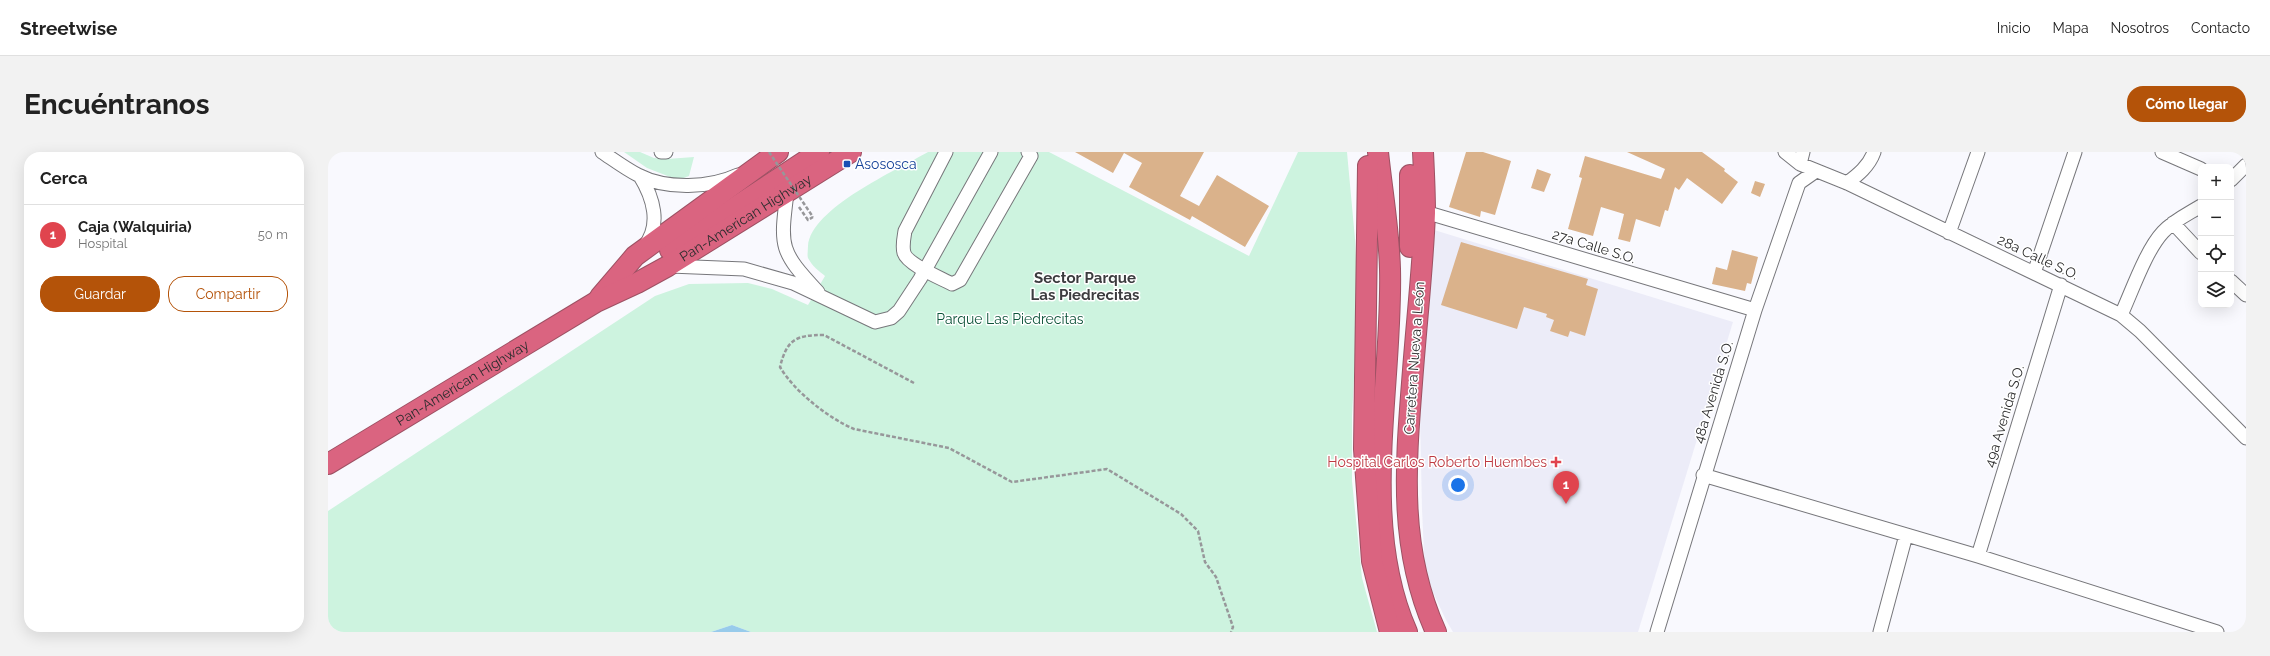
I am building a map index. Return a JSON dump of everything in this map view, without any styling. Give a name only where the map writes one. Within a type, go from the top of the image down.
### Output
[{"type":"highway","name":"Pan-American Highway","points":[[596,302],[635,256],[778,152]]},
{"type":"highway","points":[[596,302],[704,226],[819,152]]},
{"type":"highway","name":"Pan-American Highway","points":[[328,464],[596,302],[637,283],[668,266],[851,152]]},
{"type":"highway","points":[[1367,152],[1368,251],[1364,450],[1372,561],[1390,632]]},
{"type":"highway","name":"Carretera Nueva a León","points":[[1378,152],[1390,269],[1381,489],[1383,534],[1392,582],[1407,632]]},
{"type":"highway","points":[[1407,451],[1411,181],[1409,152]]},
{"type":"highway","name":"Carretera Nueva a León","points":[[1423,152],[1425,212],[1407,451],[1406,494],[1409,535],[1416,576],[1436,632]]},
{"type":"street","points":[[602,152],[640,176],[662,183],[685,185],[709,184],[732,178],[753,169]]},
{"type":"street","points":[[661,152],[666,152]]},
{"type":"street","points":[[946,152],[904,230],[904,253],[910,260],[925,270],[952,284],[960,280],[1032,156],[1028,152]]},
{"type":"street","points":[[668,266],[744,269],[793,283],[876,322],[891,318],[900,311],[925,270],[990,152]]},
{"type":"street","name":"28a Calle S.O.","points":[[1785,152],[1802,158],[1816,171],[1847,183],[2121,315],[2140,331],[2246,438]]},
{"type":"street","points":[[1847,183],[1858,175],[1872,158],[1874,152]]},
{"type":"street","points":[[1949,233],[1978,152]]},
{"type":"street","points":[[2034,272],[2075,152]]},
{"type":"street","points":[[2162,152],[2177,155],[2198,167]]},
{"type":"street","points":[[2234,177],[2246,165]]},
{"type":"street","name":"48a Avenida S.O.","points":[[1657,632],[1703,475],[1754,310],[1799,183],[1816,171]]},
{"type":"street","points":[[635,256],[647,243],[653,226],[652,203],[649,192],[640,176]]},
{"type":"street","points":[[787,193],[782,239],[787,256],[820,295]]},
{"type":"street","points":[[2121,315],[2153,245],[2162,232],[2173,223],[2198,208]]},
{"type":"street","name":"27a Calle S.O.","points":[[1425,212],[1754,310]]},
{"type":"street","points":[[2173,223],[2198,249]]},
{"type":"street","points":[[2234,284],[2246,295]]},
{"type":"street","name":"49a Avenida S.O.","points":[[1978,556],[2061,285]]},
{"type":"street","points":[[1703,475],[1978,556],[2217,632]]},
{"type":"street","points":[[1880,632],[1906,535]]},
{"type":"path","points":[[769,152],[813,216],[808,220]]},
{"type":"path","points":[[914,383],[824,335],[809,335],[795,339],[785,348],[780,367],[788,381],[839,423],[854,429],[949,448],[1012,482],[1107,469],[1181,514],[1198,530],[1205,562],[1216,577],[1233,627],[1231,632]]},
{"type":"shaded area","name":"Hospital Carlos Roberto Huembes","points":[[1431,229],[1733,322],[1638,632],[1453,632],[1446,620],[1425,575],[1422,509],[1420,415]]},
{"type":"green space","points":[[624,152],[640,152],[654,158],[667,159],[694,157],[689,176],[678,180],[647,168]]},
{"type":"green space","name":"Parque Las Piedrecitas","points":[[928,152],[1049,152],[1249,256],[1298,152],[1347,152],[1355,239],[1358,299],[1352,416],[1352,481],[1362,578],[1377,632],[751,632],[732,625],[711,632],[328,632],[328,511],[655,296],[689,284],[748,283],[772,289],[808,305],[825,276],[808,258],[808,246],[813,232],[824,218],[839,204],[877,180]]},
{"type":"water","points":[[732,625],[751,632],[711,632]]},
{"type":"building","points":[[1075,152],[1204,152],[1180,196],[1199,206],[1217,175],[1269,206],[1245,247],[1192,216],[1190,220],[1129,187],[1142,163],[1124,153],[1113,173]]},
{"type":"building","points":[[1466,152],[1483,152],[1511,161],[1495,215],[1481,211],[1480,217],[1449,207]]},
{"type":"building","points":[[1627,152],[1702,152],[1725,169],[1724,171],[1738,182],[1722,204],[1687,178],[1679,190],[1675,187],[1668,211],[1665,210],[1660,227],[1636,219],[1630,242],[1618,239],[1624,214],[1601,207],[1593,236],[1568,229],[1582,178],[1579,177],[1585,156],[1661,179],[1665,169]]},
{"type":"building","points":[[1537,169],[1551,174],[1544,192],[1531,188]]},
{"type":"building","points":[[1755,181],[1765,184],[1760,197],[1751,193]]},
{"type":"building","points":[[1461,242],[1588,279],[1586,285],[1598,289],[1585,336],[1570,331],[1568,337],[1550,331],[1554,320],[1546,317],[1547,314],[1524,307],[1517,329],[1441,305]]},
{"type":"building","points":[[1732,250],[1758,257],[1751,284],[1747,283],[1745,291],[1712,284],[1716,267],[1727,270]]},
{"type":"place","name":"Asososca","points":[[847,164]]},
{"type":"place","name":"Hospital Carlos Roberto Huembes","points":[[1556,462]]},
{"type":"place","name":"Caja (Walquiria)","points":[[1566,504]]},
{"type":"district","name":"Sector Parque Las Piedrecitas","points":[[1085,286]]}]
